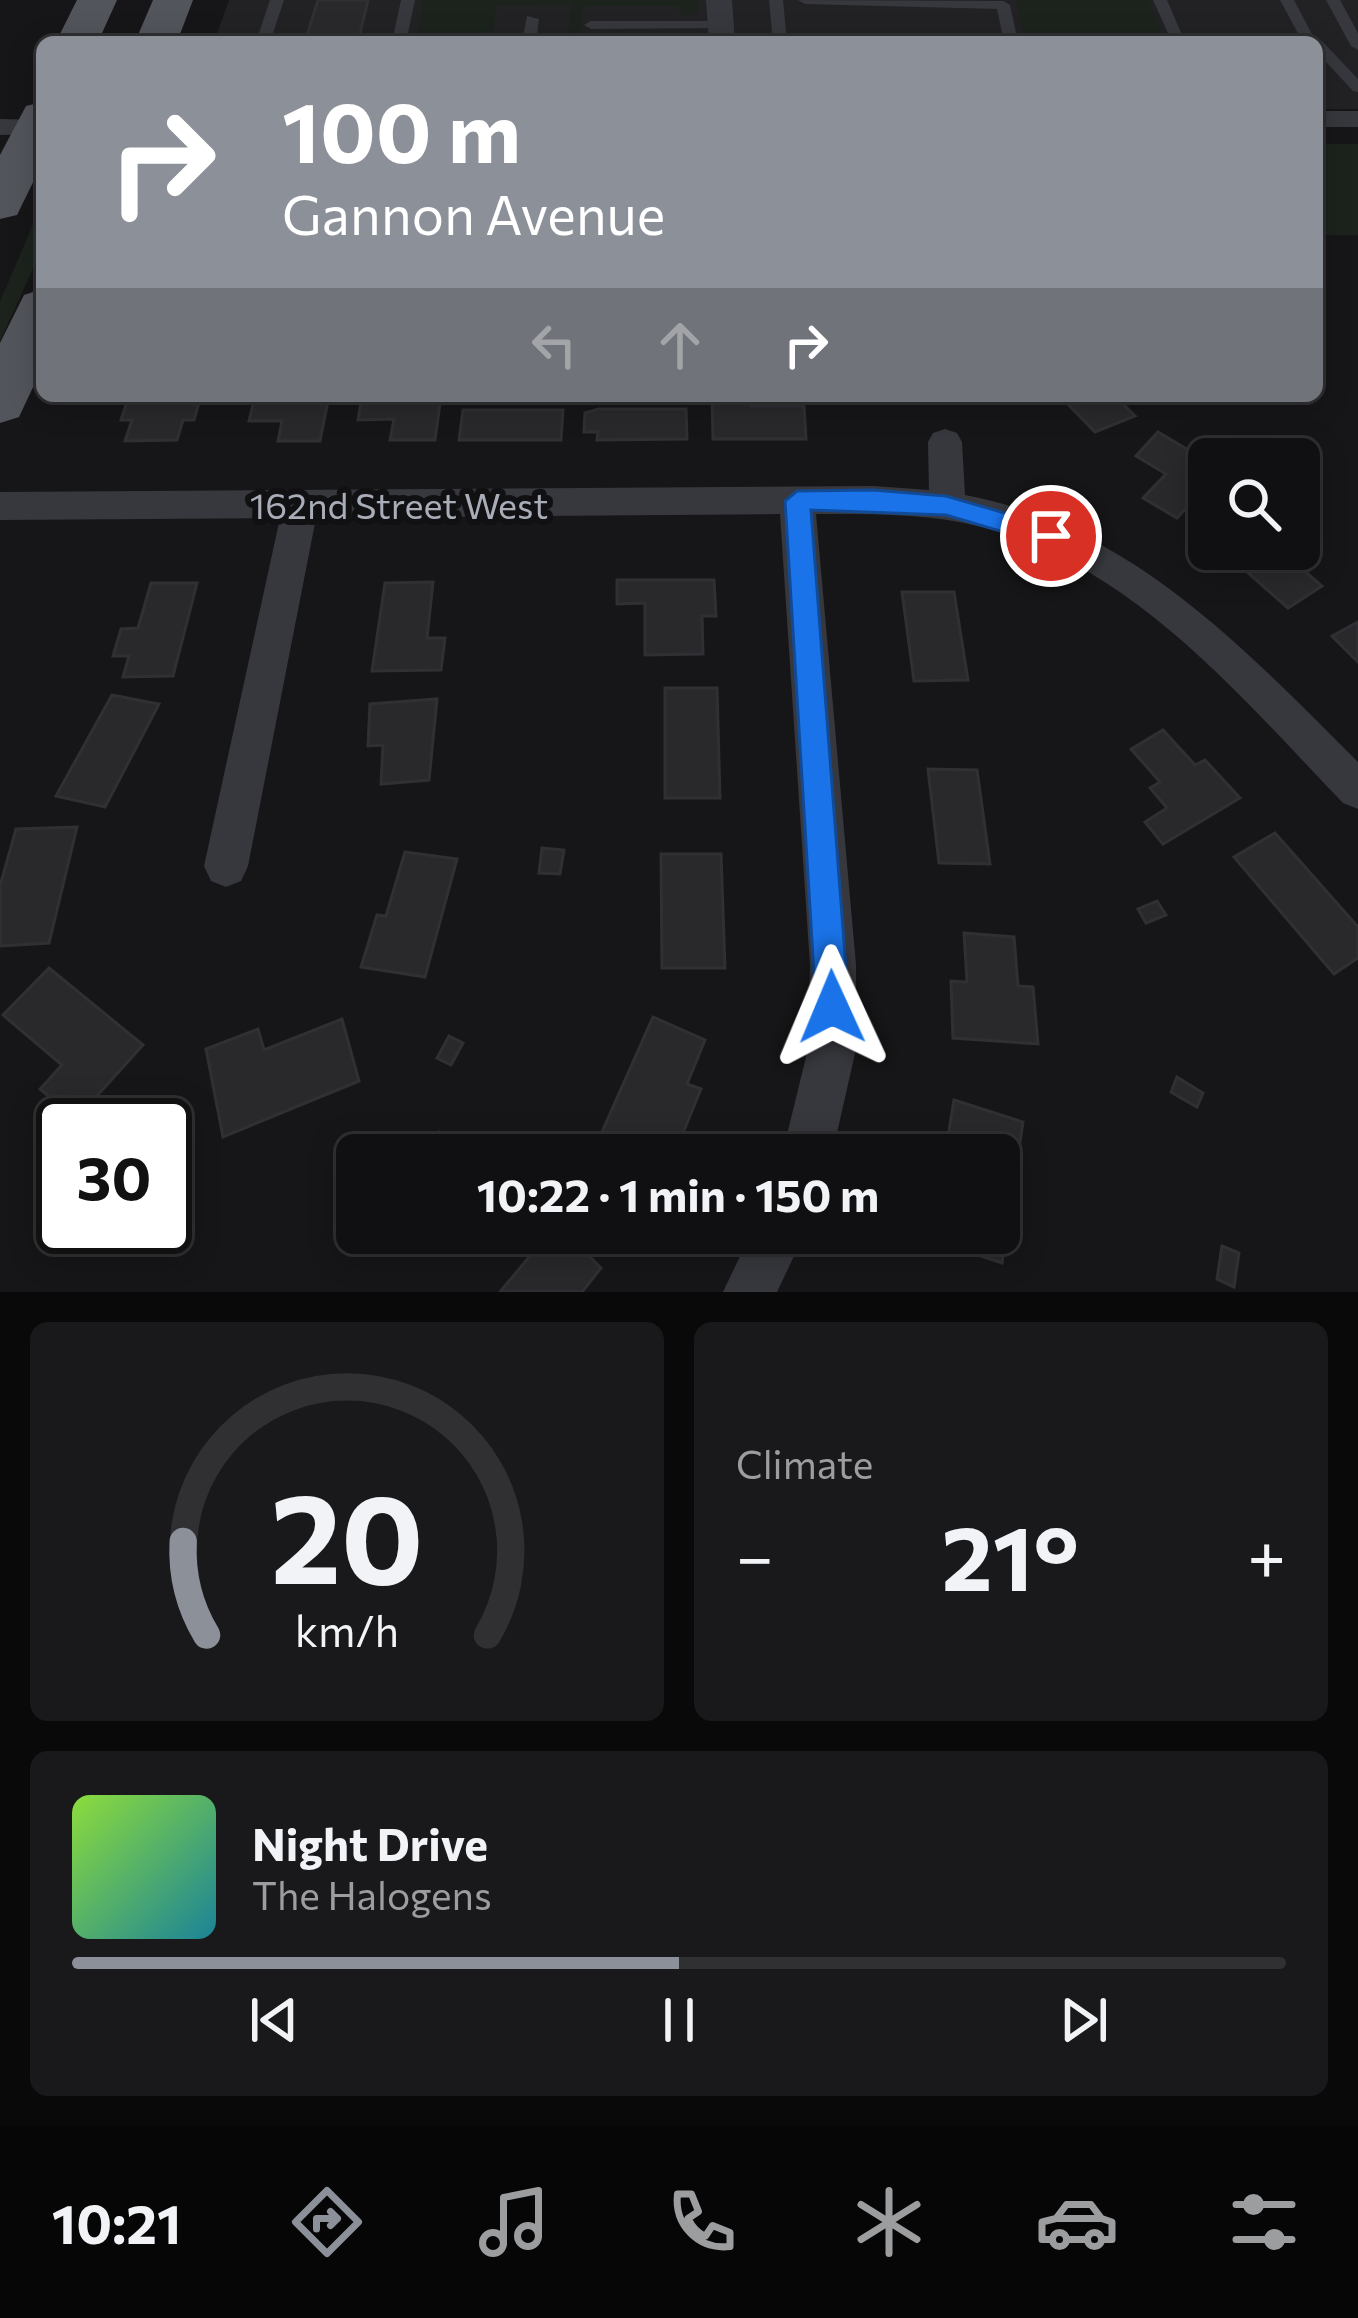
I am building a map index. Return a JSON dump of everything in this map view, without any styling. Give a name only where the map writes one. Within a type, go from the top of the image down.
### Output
[{"type":"main road","points":[[80,36],[97,0]]},
{"type":"main road","points":[[158,36],[173,0]]},
{"type":"main road","points":[[0,204],[26,123]]},
{"type":"main road","points":[[0,403],[36,321]]},
{"type":"street","points":[[1323,119],[1358,119]]},
{"type":"street","points":[[945,442],[946,506]]},
{"type":"street","name":"162nd Street West","points":[[0,506],[873,500],[987,514],[1075,544],[1159,596],[1358,790]]},
{"type":"street","points":[[797,501],[832,965],[832,1049],[812,1134]]},
{"type":"street","points":[[226,866],[301,505]]},
{"type":"street","points":[[749,1292],[768,1254]]},
{"type":"lane","points":[[265,36],[277,0]]},
{"type":"lane","points":[[400,36],[407,0]]},
{"type":"lane","points":[[776,0],[779,36]]},
{"type":"lane","points":[[805,0],[1003,5],[1010,36]]},
{"type":"lane","points":[[1160,0],[1176,36]]},
{"type":"lane","points":[[1287,0],[1310,36]]},
{"type":"lane","points":[[1333,0],[1358,46]]},
{"type":"lane","points":[[530,36],[532,19]]},
{"type":"lane","points":[[590,25],[720,22]]},
{"type":"lane","points":[[1323,50],[1356,78]]},
{"type":"shaded area","points":[[229,0],[1358,0],[1358,109],[1323,109],[1323,36],[216,36]]},
{"type":"shaded area","points":[[424,0],[697,0],[698,13],[680,16],[679,6],[583,6],[580,36],[568,36],[571,4],[497,6],[492,32],[417,36]]},
{"type":"shaded area","points":[[1016,0],[1149,0],[1164,36],[1024,36]]},
{"type":"shaded area","points":[[1323,144],[1358,144],[1358,235],[1323,235]]},
{"type":"shaded area","points":[[36,217],[36,262],[0,341],[0,302]]},
{"type":"building","points":[[318,0],[368,0],[359,36],[307,36]]},
{"type":"building","points":[[127,402],[199,402],[194,420],[183,420],[177,440],[125,441],[132,420],[121,420]]},
{"type":"building","points":[[254,402],[328,402],[320,441],[278,441],[282,421],[249,421]]},
{"type":"building","points":[[361,402],[440,402],[435,440],[390,440],[394,419],[358,420]]},
{"type":"building","points":[[712,402],[804,406],[806,439],[713,439]]},
{"type":"building","points":[[1066,402],[1121,402],[1135,416],[1095,432]]},
{"type":"building","points":[[686,409],[687,439],[597,440],[598,432],[584,432],[585,413]]},
{"type":"building","points":[[463,410],[563,410],[561,440],[459,440]]},
{"type":"building","points":[[1158,432],[1188,450],[1188,506],[1177,518],[1143,498],[1166,474],[1136,456]]},
{"type":"building","points":[[1245,570],[1303,570],[1322,586],[1288,608]]},
{"type":"building","points":[[617,580],[714,580],[716,616],[702,616],[703,654],[645,655],[645,603],[617,604]]},
{"type":"building","points":[[433,582],[427,638],[445,638],[441,670],[372,671],[385,583]]},
{"type":"building","points":[[151,583],[197,583],[173,676],[123,677],[129,656],[113,656],[121,629],[138,628]]},
{"type":"building","points":[[902,592],[954,592],[968,680],[914,681]]},
{"type":"building","points":[[1358,622],[1358,662],[1332,636]]},
{"type":"building","points":[[665,688],[717,688],[720,798],[665,798]]},
{"type":"building","points":[[112,695],[159,704],[105,807],[56,796]]},
{"type":"building","points":[[437,699],[429,780],[381,784],[383,745],[368,746],[370,704]]},
{"type":"building","points":[[1163,730],[1195,765],[1205,760],[1240,798],[1163,844],[1145,822],[1167,808],[1150,788],[1160,782],[1131,749]]},
{"type":"building","points":[[928,769],[977,770],[990,864],[939,863]]},
{"type":"building","points":[[77,827],[49,943],[0,946],[0,886],[16,829]]},
{"type":"building","points":[[1275,833],[1358,927],[1358,958],[1334,974],[1234,857]]},
{"type":"building","points":[[542,848],[564,850],[560,874],[539,873]]},
{"type":"building","points":[[405,852],[457,859],[425,977],[361,967],[377,915],[386,916]]},
{"type":"building","points":[[661,854],[721,854],[725,968],[662,968]]},
{"type":"building","points":[[1157,901],[1166,915],[1146,923],[1138,909]]},
{"type":"building","points":[[964,933],[1014,937],[1018,986],[1033,987],[1038,1044],[953,1038],[951,981],[967,982]]},
{"type":"building","points":[[49,968],[143,1045],[95,1098],[51,1098],[40,1089],[62,1065],[3,1015]]},
{"type":"building","points":[[653,1017],[705,1040],[687,1084],[701,1089],[683,1134],[601,1134]]},
{"type":"building","points":[[342,1019],[359,1081],[223,1137],[206,1049],[258,1029],[264,1050]]},
{"type":"building","points":[[449,1036],[463,1043],[451,1065],[437,1058]]},
{"type":"building","points":[[1177,1077],[1203,1093],[1197,1107],[1171,1092]]},
{"type":"building","points":[[954,1100],[1023,1122],[1020,1142],[1020,1134],[948,1134]]},
{"type":"building","points":[[1222,1246],[1239,1253],[1234,1287],[1217,1279]]},
{"type":"building","points":[[532,1254],[587,1254],[601,1268],[582,1292],[500,1292]]},
{"type":"building","points":[[975,1254],[1003,1254],[1002,1263]]},
{"type":"route","points":[[832,1007],[797,501],[946,506],[1051,536]]}]
